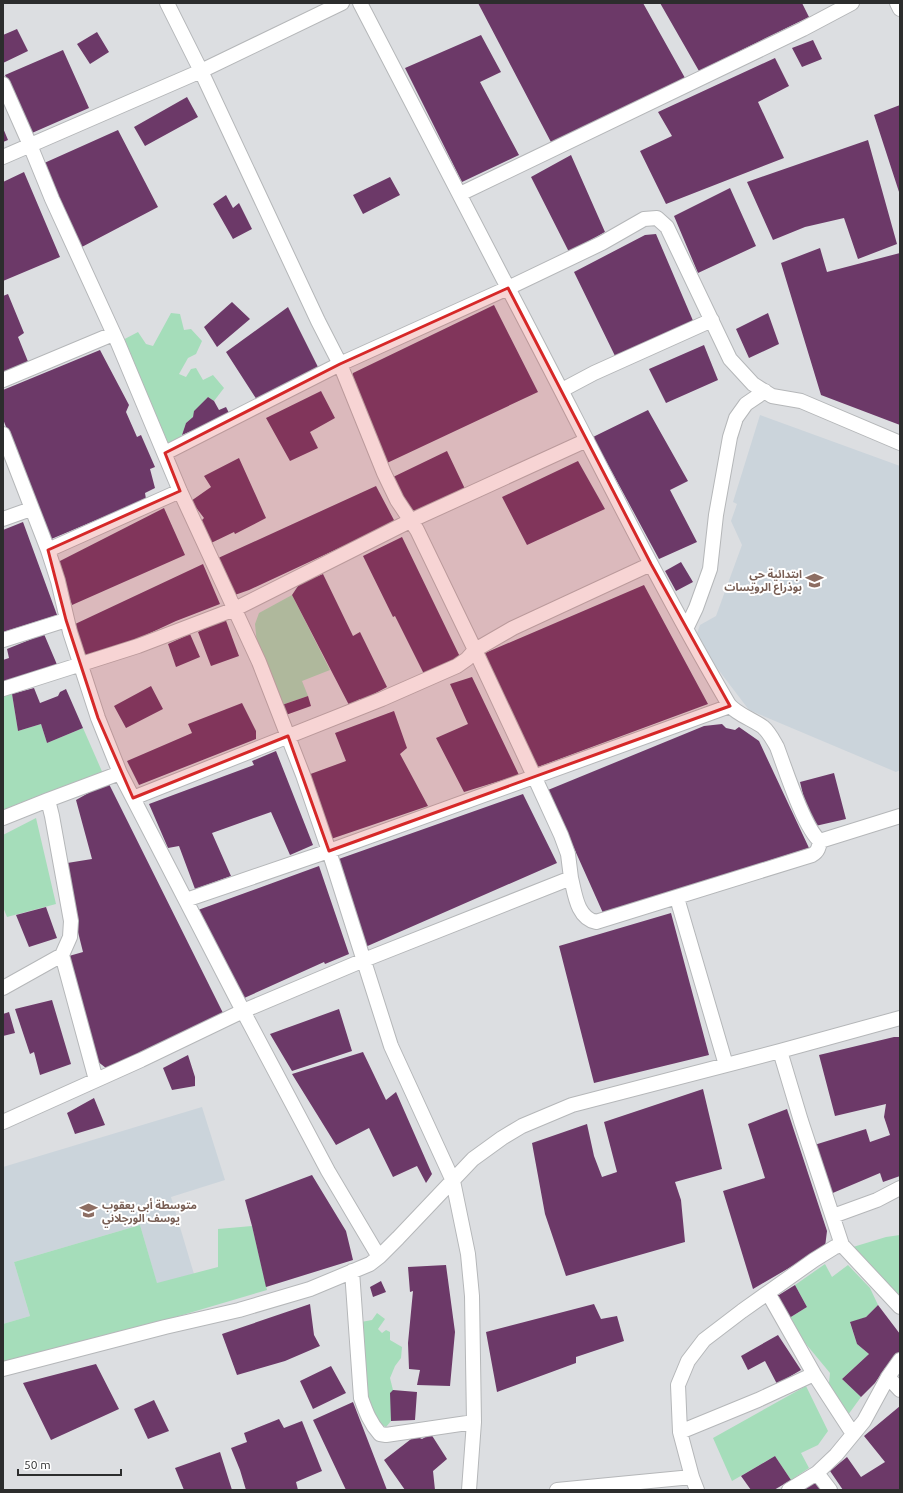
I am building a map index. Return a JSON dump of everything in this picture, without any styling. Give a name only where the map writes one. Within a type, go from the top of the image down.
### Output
[{"type":"street","points":[[166,3],[201,71],[318,321],[340,364],[397,500],[417,530],[534,776],[568,854],[571,878],[580,909],[588,919],[596,922],[677,898],[816,853],[819,848],[820,841],[813,833],[804,816],[777,747],[763,727],[730,706],[686,629],[360,3]]},
{"type":"street","points":[[3,157],[201,71],[342,3]]},
{"type":"street","points":[[460,194],[789,36],[852,3]]},
{"type":"street","points":[[897,3],[900,9]]},
{"type":"street","points":[[3,84],[180,490],[259,662],[288,736],[329,851],[391,1046],[453,1181],[468,1254],[470,1282],[474,1422],[469,1490]]},
{"type":"street","points":[[165,453],[340,364],[508,288],[602,243],[644,219],[657,218],[667,227],[730,359],[753,384],[772,396],[801,401],[900,443]]},
{"type":"street","points":[[562,390],[594,373],[712,320]]},
{"type":"street","points":[[3,380],[113,334]]},
{"type":"street","points":[[686,629],[696,608],[710,568],[716,515],[730,437],[736,418],[746,404],[765,391]]},
{"type":"street","points":[[3,434],[48,550],[58,581],[66,620],[80,666],[98,718],[120,773],[243,1011],[328,1171],[379,1257]]},
{"type":"street","points":[[3,689],[80,666],[138,646],[235,609],[410,521],[587,440]]},
{"type":"street","points":[[48,550],[180,490]]},
{"type":"street","points":[[3,519],[31,509]]},
{"type":"street","points":[[133,798],[382,699],[457,666],[467,659],[475,650],[513,628],[651,564]]},
{"type":"street","points":[[3,640],[66,620]]},
{"type":"street","points":[[186,900],[329,851],[730,706]]},
{"type":"street","points":[[3,818],[120,773]]},
{"type":"street","points":[[3,988],[62,955],[70,937],[71,921],[48,800]]},
{"type":"street","points":[[820,841],[900,816]]},
{"type":"street","points":[[3,1122],[141,1060],[243,1011],[364,960],[571,878]]},
{"type":"street","points":[[677,898],[726,1065]]},
{"type":"street","points":[[62,955],[96,1080]]},
{"type":"street","points":[[3,1369],[165,1327],[239,1310],[310,1289],[370,1264],[379,1257],[473,1159],[502,1138],[522,1126],[572,1105],[780,1052],[900,1018]]},
{"type":"street","points":[[780,1052],[798,1114],[842,1244],[900,1307]]},
{"type":"street","points":[[833,1216],[877,1200],[900,1188]]},
{"type":"street","points":[[557,1490],[695,1484],[680,1432],[678,1385],[688,1360],[704,1340],[742,1311],[814,1260],[834,1247],[842,1244]]},
{"type":"street","points":[[352,1271],[361,1398],[373,1427],[380,1434],[386,1435],[474,1422]]},
{"type":"street","points":[[768,1293],[814,1374],[853,1434]]},
{"type":"street","points":[[789,1490],[817,1473],[836,1455],[864,1421],[888,1377],[900,1360]]},
{"type":"street","points":[[680,1432],[758,1400],[814,1374]]},
{"type":"street","points":[[888,1377],[900,1390]]},
{"type":"street","points":[[817,1473],[830,1490]]},
{"type":"highlighted area","points":[[508,288],[651,564],[730,706],[329,851],[288,736],[133,798],[98,718],[66,620],[48,550],[180,491],[165,453],[340,364]]},
{"type":"shaded area","name":"ابتدائية حي بوذراع الرويسات","points":[[760,415],[900,466],[900,770],[896,772],[749,710],[695,639],[700,625],[716,616],[742,545],[731,521],[737,504],[733,502]]},
{"type":"shaded area","name":"متوسطة أبي يعقوب يوسف الورجلاني","points":[[202,1107],[225,1180],[171,1197],[194,1274],[157,1284],[140,1225],[14,1262],[30,1316],[3,1324],[3,1167]]},
{"type":"green space","points":[[171,313],[180,314],[184,330],[191,329],[202,341],[196,354],[188,358],[179,374],[186,377],[191,369],[196,368],[203,380],[213,375],[224,388],[214,401],[208,397],[195,411],[193,417],[186,423],[182,435],[176,441],[165,445],[119,342],[138,332],[146,344],[153,346]]},
{"type":"green space","points":[[292,595],[330,670],[302,681],[308,696],[279,706],[257,644],[255,624],[259,613]]},
{"type":"green space","points":[[12,694],[18,731],[41,724],[47,743],[83,728],[104,776],[3,815],[3,696]]},
{"type":"green space","points":[[36,818],[56,904],[7,917],[3,907],[3,835]]},
{"type":"green space","points":[[140,1225],[157,1283],[218,1267],[218,1229],[252,1226],[267,1290],[179,1316],[3,1364],[3,1324],[30,1316],[14,1262]]},
{"type":"green space","points":[[900,1235],[900,1310],[853,1247],[886,1237]]},
{"type":"green space","points":[[825,1264],[832,1277],[848,1265],[870,1288],[878,1305],[866,1317],[850,1323],[857,1344],[869,1354],[842,1379],[861,1397],[840,1426],[819,1393],[829,1383],[830,1373],[786,1320],[807,1307],[795,1285]]},
{"type":"green space","points":[[377,1313],[385,1319],[378,1329],[382,1333],[386,1330],[390,1332],[390,1340],[402,1347],[401,1358],[395,1366],[390,1378],[393,1390],[391,1421],[386,1427],[367,1417],[361,1322],[372,1320]]},
{"type":"green space","points":[[806,1386],[828,1431],[818,1445],[801,1453],[809,1468],[791,1480],[775,1456],[732,1481],[713,1438]]},
{"type":"building","points":[[478,3],[643,3],[685,78],[552,144]]},
{"type":"building","points":[[660,3],[802,3],[809,17],[699,71]]},
{"type":"building","points":[[17,29],[28,51],[3,63],[3,35]]},
{"type":"building","points":[[97,32],[109,52],[90,64],[77,44]]},
{"type":"building","points":[[481,35],[501,72],[480,82],[519,155],[462,182],[405,68]]},
{"type":"building","points":[[813,40],[822,59],[802,67],[792,48]]},
{"type":"building","points":[[63,50],[89,108],[32,133],[5,75]]},
{"type":"building","points":[[775,58],[789,86],[758,102],[784,158],[666,204],[640,151],[672,136],[658,112]]},
{"type":"building","points":[[187,97],[198,117],[145,146],[134,127]]},
{"type":"building","points":[[900,105],[900,195],[874,115]]},
{"type":"building","points":[[3,128],[8,140],[3,142]]},
{"type":"building","points":[[118,130],[158,207],[78,249],[42,164]]},
{"type":"building","points":[[868,140],[897,244],[858,259],[844,218],[805,227],[773,240],[747,182]]},
{"type":"building","points":[[571,155],[605,232],[569,252],[531,177]]},
{"type":"building","points":[[24,172],[60,257],[3,281],[3,182]]},
{"type":"building","points":[[390,177],[400,195],[363,214],[353,195]]},
{"type":"building","points":[[730,188],[756,246],[698,273],[674,216]]},
{"type":"building","points":[[226,195],[233,208],[239,203],[252,229],[233,239],[213,204]]},
{"type":"building","points":[[656,234],[694,323],[617,360],[574,272],[645,235]]},
{"type":"building","points":[[820,248],[827,272],[900,253],[900,425],[821,395],[781,263]]},
{"type":"building","points":[[8,294],[24,333],[18,337],[29,364],[3,376],[3,296]]},
{"type":"building","points":[[232,302],[250,319],[217,347],[204,327]]},
{"type":"building","points":[[494,305],[538,392],[387,463],[349,382],[353,373]]},
{"type":"building","points":[[288,307],[320,371],[257,400],[226,352]]},
{"type":"building","points":[[768,313],[779,344],[749,358],[736,329]]},
{"type":"building","points":[[704,345],[718,380],[666,403],[649,369]]},
{"type":"building","points":[[100,350],[129,405],[126,412],[137,437],[141,435],[155,467],[150,469],[155,488],[145,493],[146,499],[49,540],[3,419],[3,390]]},
{"type":"building","points":[[321,391],[335,418],[310,432],[318,448],[290,461],[266,418]]},
{"type":"building","points":[[208,397],[214,401],[219,410],[226,407],[230,415],[182,435],[186,423],[193,417],[194,411]]},
{"type":"building","points":[[648,410],[688,481],[670,490],[697,542],[659,559],[593,437]]},
{"type":"building","points":[[447,451],[465,489],[408,514],[391,478]]},
{"type":"building","points":[[239,458],[266,518],[235,534],[234,532],[209,544],[199,523],[204,518],[191,501],[211,487],[204,476]]},
{"type":"building","points":[[578,461],[605,509],[527,545],[502,497]]},
{"type":"building","points":[[376,486],[395,522],[249,590],[232,596],[216,559]]},
{"type":"building","points":[[164,508],[185,555],[72,605],[56,563]]},
{"type":"building","points":[[23,522],[57,615],[3,632],[3,530]]},
{"type":"building","points":[[402,537],[462,661],[425,676],[395,616],[393,617],[363,556]]},
{"type":"building","points":[[681,562],[693,582],[676,591],[665,571]]},
{"type":"building","points":[[203,564],[220,604],[176,621],[88,662],[73,625]]},
{"type":"building","points":[[323,574],[353,636],[360,632],[387,687],[361,701],[360,699],[349,705],[292,595],[300,583]]},
{"type":"building","points":[[644,585],[708,704],[535,768],[500,692],[485,653]]},
{"type":"building","points":[[225,618],[239,656],[211,666],[198,632]]},
{"type":"building","points":[[44,634],[58,667],[3,685],[3,660],[9,658],[7,649]]},
{"type":"building","points":[[190,634],[200,657],[176,667],[168,644]]},
{"type":"building","points":[[472,677],[519,775],[464,792],[436,738],[468,724],[450,684]]},
{"type":"building","points":[[151,686],[163,709],[126,728],[114,706]]},
{"type":"building","points":[[34,688],[40,703],[58,696],[60,692],[66,689],[83,728],[47,743],[41,724],[18,731],[12,694]]},
{"type":"building","points":[[308,696],[311,706],[283,716],[279,706]]},
{"type":"building","points":[[242,703],[256,731],[256,739],[139,785],[127,761],[192,733],[188,724]]},
{"type":"building","points":[[394,711],[407,748],[400,754],[428,806],[328,840],[305,776],[346,761],[335,733]]},
{"type":"building","points":[[722,724],[726,728],[735,730],[739,727],[759,741],[809,848],[603,913],[548,790],[704,726]]},
{"type":"building","points":[[276,751],[313,845],[290,855],[271,812],[212,833],[231,876],[195,889],[179,846],[168,848],[149,804],[254,765],[252,761]]},
{"type":"building","points":[[834,773],[846,819],[811,827],[800,782]]},
{"type":"building","points":[[108,782],[224,1015],[106,1068],[97,1061],[69,956],[83,952],[61,864],[92,859],[76,800]]},
{"type":"building","points":[[523,794],[557,863],[363,948],[336,860]]},
{"type":"building","points":[[319,866],[349,954],[325,964],[324,962],[242,999],[198,910]]},
{"type":"building","points":[[46,907],[57,938],[29,947],[16,915]]},
{"type":"building","points":[[671,913],[709,1055],[594,1083],[559,946]]},
{"type":"building","points":[[52,1000],[71,1064],[40,1075],[34,1052],[30,1054],[15,1009]]},
{"type":"building","points":[[339,1009],[352,1051],[292,1071],[270,1034]]},
{"type":"building","points":[[9,1012],[15,1033],[3,1036],[3,1014]]},
{"type":"building","points":[[894,1037],[900,1037],[900,1176],[883,1182],[880,1173],[828,1195],[811,1146],[866,1129],[870,1142],[890,1135],[884,1117],[886,1104],[835,1116],[819,1055]]},
{"type":"building","points":[[363,1052],[386,1100],[396,1092],[432,1174],[426,1183],[417,1166],[393,1177],[369,1128],[336,1145],[292,1074]]},
{"type":"building","points":[[188,1055],[195,1077],[195,1086],[172,1090],[163,1068]]},
{"type":"building","points":[[703,1089],[722,1169],[675,1182],[681,1200],[685,1242],[566,1276],[545,1214],[532,1143],[587,1124],[594,1156],[602,1177],[617,1172],[604,1122]]},
{"type":"building","points":[[94,1098],[105,1125],[75,1134],[67,1113]]},
{"type":"building","points":[[787,1109],[827,1231],[825,1247],[753,1289],[723,1191],[765,1178],[748,1124]]},
{"type":"building","points":[[312,1175],[346,1231],[353,1260],[266,1287],[245,1200]]},
{"type":"building","points":[[446,1265],[455,1332],[450,1386],[417,1385],[420,1370],[409,1369],[408,1343],[413,1291],[410,1292],[408,1267]]},
{"type":"building","points":[[381,1281],[386,1292],[373,1297],[370,1287]]},
{"type":"building","points":[[795,1285],[807,1307],[786,1320],[774,1298]]},
{"type":"building","points":[[310,1304],[314,1335],[320,1346],[285,1361],[237,1375],[222,1334]]},
{"type":"building","points":[[594,1304],[601,1319],[617,1316],[624,1341],[576,1357],[576,1363],[497,1392],[486,1332]]},
{"type":"building","points":[[878,1305],[900,1334],[900,1352],[885,1368],[875,1383],[861,1397],[842,1379],[869,1354],[857,1344],[850,1322],[866,1317]]},
{"type":"building","points":[[778,1335],[801,1370],[777,1384],[765,1361],[748,1370],[741,1356]]},
{"type":"building","points":[[96,1364],[119,1409],[51,1440],[23,1383]]},
{"type":"building","points":[[331,1366],[346,1393],[313,1409],[300,1381]]},
{"type":"building","points":[[393,1390],[417,1392],[415,1420],[391,1421],[390,1393]]},
{"type":"building","points":[[154,1400],[169,1431],[148,1439],[134,1409]]},
{"type":"building","points":[[353,1402],[387,1490],[346,1490],[313,1420]]},
{"type":"building","points":[[900,1406],[900,1490],[843,1490],[830,1471],[847,1457],[861,1477],[885,1462],[864,1436]]},
{"type":"building","points":[[279,1419],[284,1428],[302,1421],[322,1471],[296,1482],[298,1490],[246,1490],[231,1448],[247,1442],[244,1433]]},
{"type":"building","points":[[431,1434],[447,1459],[433,1471],[435,1490],[405,1490],[384,1460],[415,1436],[422,1439]]},
{"type":"building","points":[[220,1452],[232,1490],[184,1490],[175,1468]]},
{"type":"building","points":[[775,1456],[791,1480],[774,1490],[751,1490],[741,1476]]},
{"type":"building","points":[[819,1480],[826,1490],[803,1490]]},
{"type":"place","name":"ابتدائية حي بوذراع الرويسات","points":[[815,580]]},
{"type":"place","name":"متوسطة أبي يعقوب يوسف الورجلاني","points":[[89,1211]]}]
